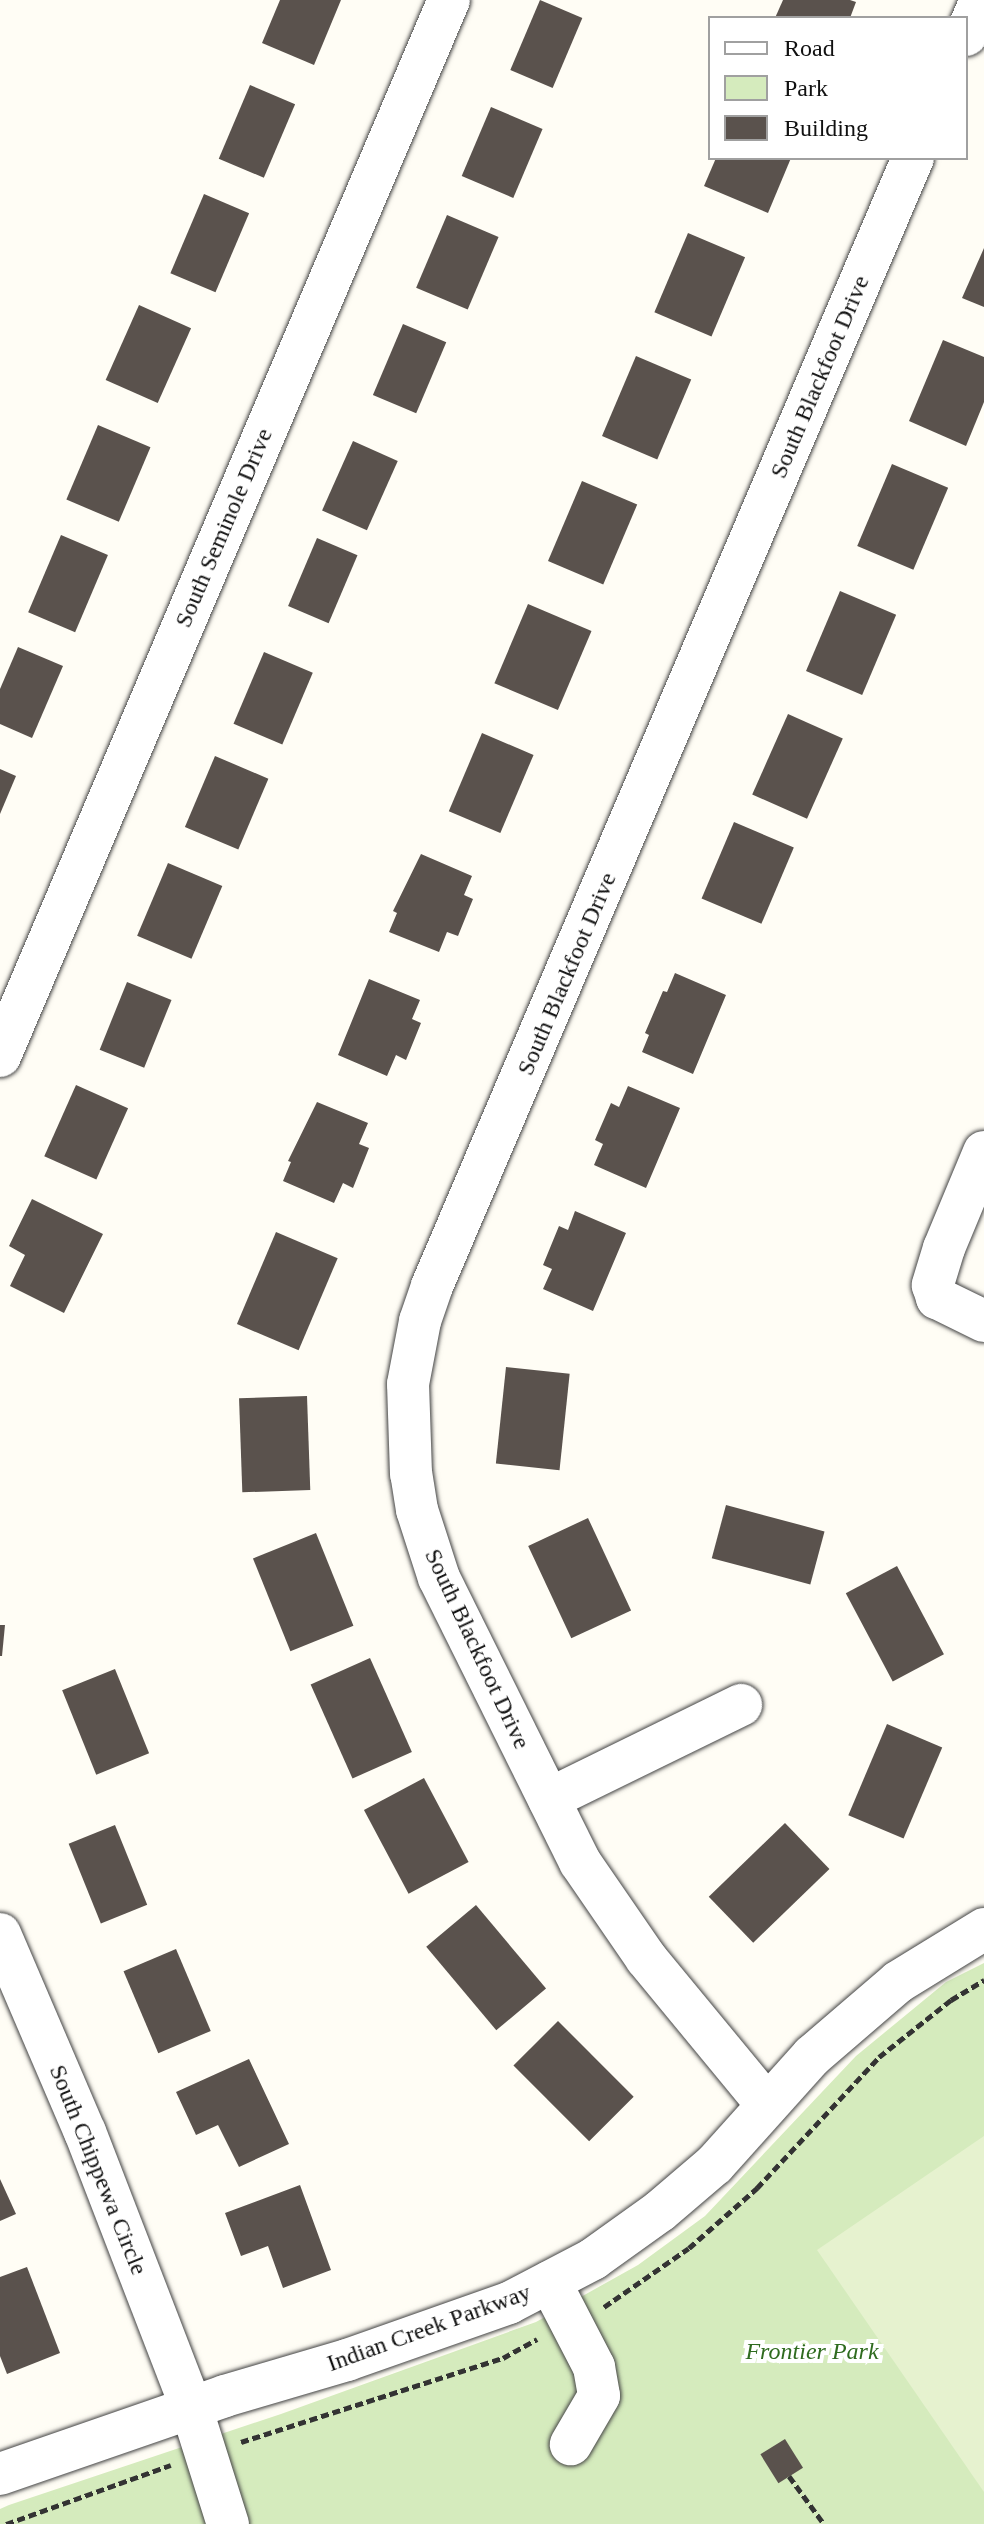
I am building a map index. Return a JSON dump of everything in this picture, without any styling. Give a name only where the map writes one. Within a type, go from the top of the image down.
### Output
[{"type":"street","name":"South Seminole Drive","points":[[0,1056],[449,0]]},
{"type":"street","points":[[968,30],[981,0]]},
{"type":"street","name":"South Blackfoot Drive","points":[[767,2105],[646,1958],[580,1862],[439,1578],[417,1510],[407,1421],[408,1384],[420,1321],[912,160]]},
{"type":"street","points":[[984,1152],[944,1248],[933,1285],[937,1298],[984,1321]]},
{"type":"street","points":[[549,1799],[741,1705]]},
{"type":"street","name":"Indian Creek Parkway","points":[[0,2474],[191,2407],[347,2360],[509,2303],[593,2259],[660,2211],[715,2164],[812,2056],[898,1982],[984,1929]]},
{"type":"street","name":"South Chippewa Circle","points":[[0,1934],[85,2132],[191,2407],[228,2524]]},
{"type":"street","points":[[550,2282],[594,2367],[599,2396],[571,2444]]},
{"type":"path","points":[[789,2476],[824,2524]]},
{"type":"green space","name":"Frontier Park","points":[[984,1963],[984,2524],[0,2524],[0,2509],[9,2505],[281,2414],[536,2322],[638,2265],[705,2216],[856,2056],[946,1982]]},
{"type":"green space","points":[[984,2136],[984,2492],[817,2250]]},
{"type":"building","points":[[280,0],[341,0],[314,65],[262,43]]},
{"type":"building","points":[[540,0],[582,18],[553,88],[510,70]]},
{"type":"building","points":[[783,0],[856,2],[851,16],[776,16]]},
{"type":"building","points":[[250,85],[295,104],[264,178],[219,159]]},
{"type":"building","points":[[491,107],[543,129],[513,198],[462,176]]},
{"type":"building","points":[[715,160],[790,160],[768,213],[704,186]]},
{"type":"building","points":[[204,194],[249,213],[216,292],[170,273]]},
{"type":"building","points":[[447,215],[499,237],[468,310],[416,288]]},
{"type":"building","points":[[688,233],[745,257],[711,336],[654,312]]},
{"type":"building","points":[[984,248],[984,307],[962,298]]},
{"type":"building","points":[[139,305],[191,328],[158,403],[106,380]]},
{"type":"building","points":[[403,324],[446,342],[416,413],[373,395]]},
{"type":"building","points":[[943,340],[984,357],[984,402],[966,446],[909,421]]},
{"type":"building","points":[[636,356],[691,379],[657,460],[602,436]]},
{"type":"building","points":[[98,425],[150,447],[119,522],[66,500]]},
{"type":"building","points":[[353,441],[398,461],[367,530],[322,510]]},
{"type":"building","points":[[892,464],[948,488],[913,570],[857,546]]},
{"type":"building","points":[[582,481],[637,504],[603,585],[548,561]]},
{"type":"building","points":[[61,535],[108,555],[75,632],[28,612]]},
{"type":"building","points":[[317,538],[358,555],[329,623],[288,606]]},
{"type":"building","points":[[840,591],[896,615],[862,695],[806,671]]},
{"type":"building","points":[[528,604],[592,631],[558,710],[494,683]]},
{"type":"building","points":[[18,647],[63,666],[32,738],[0,724],[0,689]]},
{"type":"building","points":[[264,652],[313,673],[282,745],[234,724]]},
{"type":"building","points":[[788,714],[843,738],[807,819],[752,794]]},
{"type":"building","points":[[482,733],[534,755],[500,833],[449,811]]},
{"type":"building","points":[[215,756],[268,779],[238,850],[185,827]]},
{"type":"building","points":[[0,769],[16,776],[0,814]]},
{"type":"building","points":[[734,822],[794,847],[761,924],[702,898]]},
{"type":"building","points":[[421,854],[472,876],[464,895],[473,899],[458,936],[447,932],[439,952],[389,932],[397,913],[393,911]]},
{"type":"building","points":[[168,863],[222,886],[191,959],[137,936]]},
{"type":"building","points":[[675,973],[726,995],[693,1074],[642,1052],[649,1035],[645,1033],[663,991],[667,992]]},
{"type":"building","points":[[369,979],[420,1000],[412,1019],[421,1023],[406,1060],[396,1055],[387,1076],[338,1055]]},
{"type":"building","points":[[127,982],[172,1000],[144,1068],[100,1050]]},
{"type":"building","points":[[76,1085],[128,1108],[96,1179],[44,1156]]},
{"type":"building","points":[[628,1086],[680,1108],[646,1188],[594,1165],[603,1144],[595,1140],[611,1103],[619,1107]]},
{"type":"building","points":[[317,1102],[368,1123],[359,1144],[369,1148],[353,1188],[343,1183],[334,1203],[283,1181],[291,1162],[288,1161]]},
{"type":"building","points":[[32,1199],[103,1234],[64,1313],[10,1286],[25,1255],[9,1246]]},
{"type":"building","points":[[575,1211],[626,1233],[593,1311],[543,1289],[552,1269],[543,1265],[559,1226],[568,1230]]},
{"type":"building","points":[[276,1232],[338,1258],[299,1350],[237,1324]]},
{"type":"building","points":[[506,1367],[570,1374],[560,1470],[496,1463]]},
{"type":"building","points":[[307,1396],[310,1490],[242,1492],[239,1398]]},
{"type":"building","points":[[726,1505],[825,1531],[810,1585],[712,1558]]},
{"type":"building","points":[[588,1518],[631,1610],[571,1638],[528,1546]]},
{"type":"building","points":[[316,1533],[353,1626],[290,1651],[253,1558]]},
{"type":"building","points":[[897,1566],[944,1654],[893,1682],[846,1593]]},
{"type":"building","points":[[0,1625],[5,1625],[2,1656],[0,1656]]},
{"type":"building","points":[[370,1658],[412,1752],[353,1779],[311,1684]]},
{"type":"building","points":[[115,1669],[149,1753],[96,1775],[62,1690]]},
{"type":"building","points":[[887,1724],[942,1747],[904,1839],[848,1815]]},
{"type":"building","points":[[424,1778],[469,1862],[409,1894],[364,1810]]},
{"type":"building","points":[[785,1823],[829,1869],[753,1943],[709,1897]]},
{"type":"building","points":[[115,1825],[147,1905],[101,1923],[69,1844]]},
{"type":"building","points":[[476,1905],[546,1988],[496,2030],[426,1947]]},
{"type":"building","points":[[176,1949],[211,2031],[158,2053],[124,1971]]},
{"type":"building","points":[[558,2021],[634,2097],[589,2141],[513,2066]]},
{"type":"building","points":[[249,2059],[289,2144],[239,2167],[218,2125],[196,2135],[176,2092]]},
{"type":"building","points":[[0,2179],[16,2214],[0,2221]]},
{"type":"building","points":[[300,2185],[331,2270],[283,2288],[268,2246],[241,2256],[225,2213]]},
{"type":"building","points":[[27,2267],[60,2353],[7,2374],[0,2356],[0,2277]]},
{"type":"building","points":[[785,2439],[803,2468],[778,2483],[760,2454]]}]
